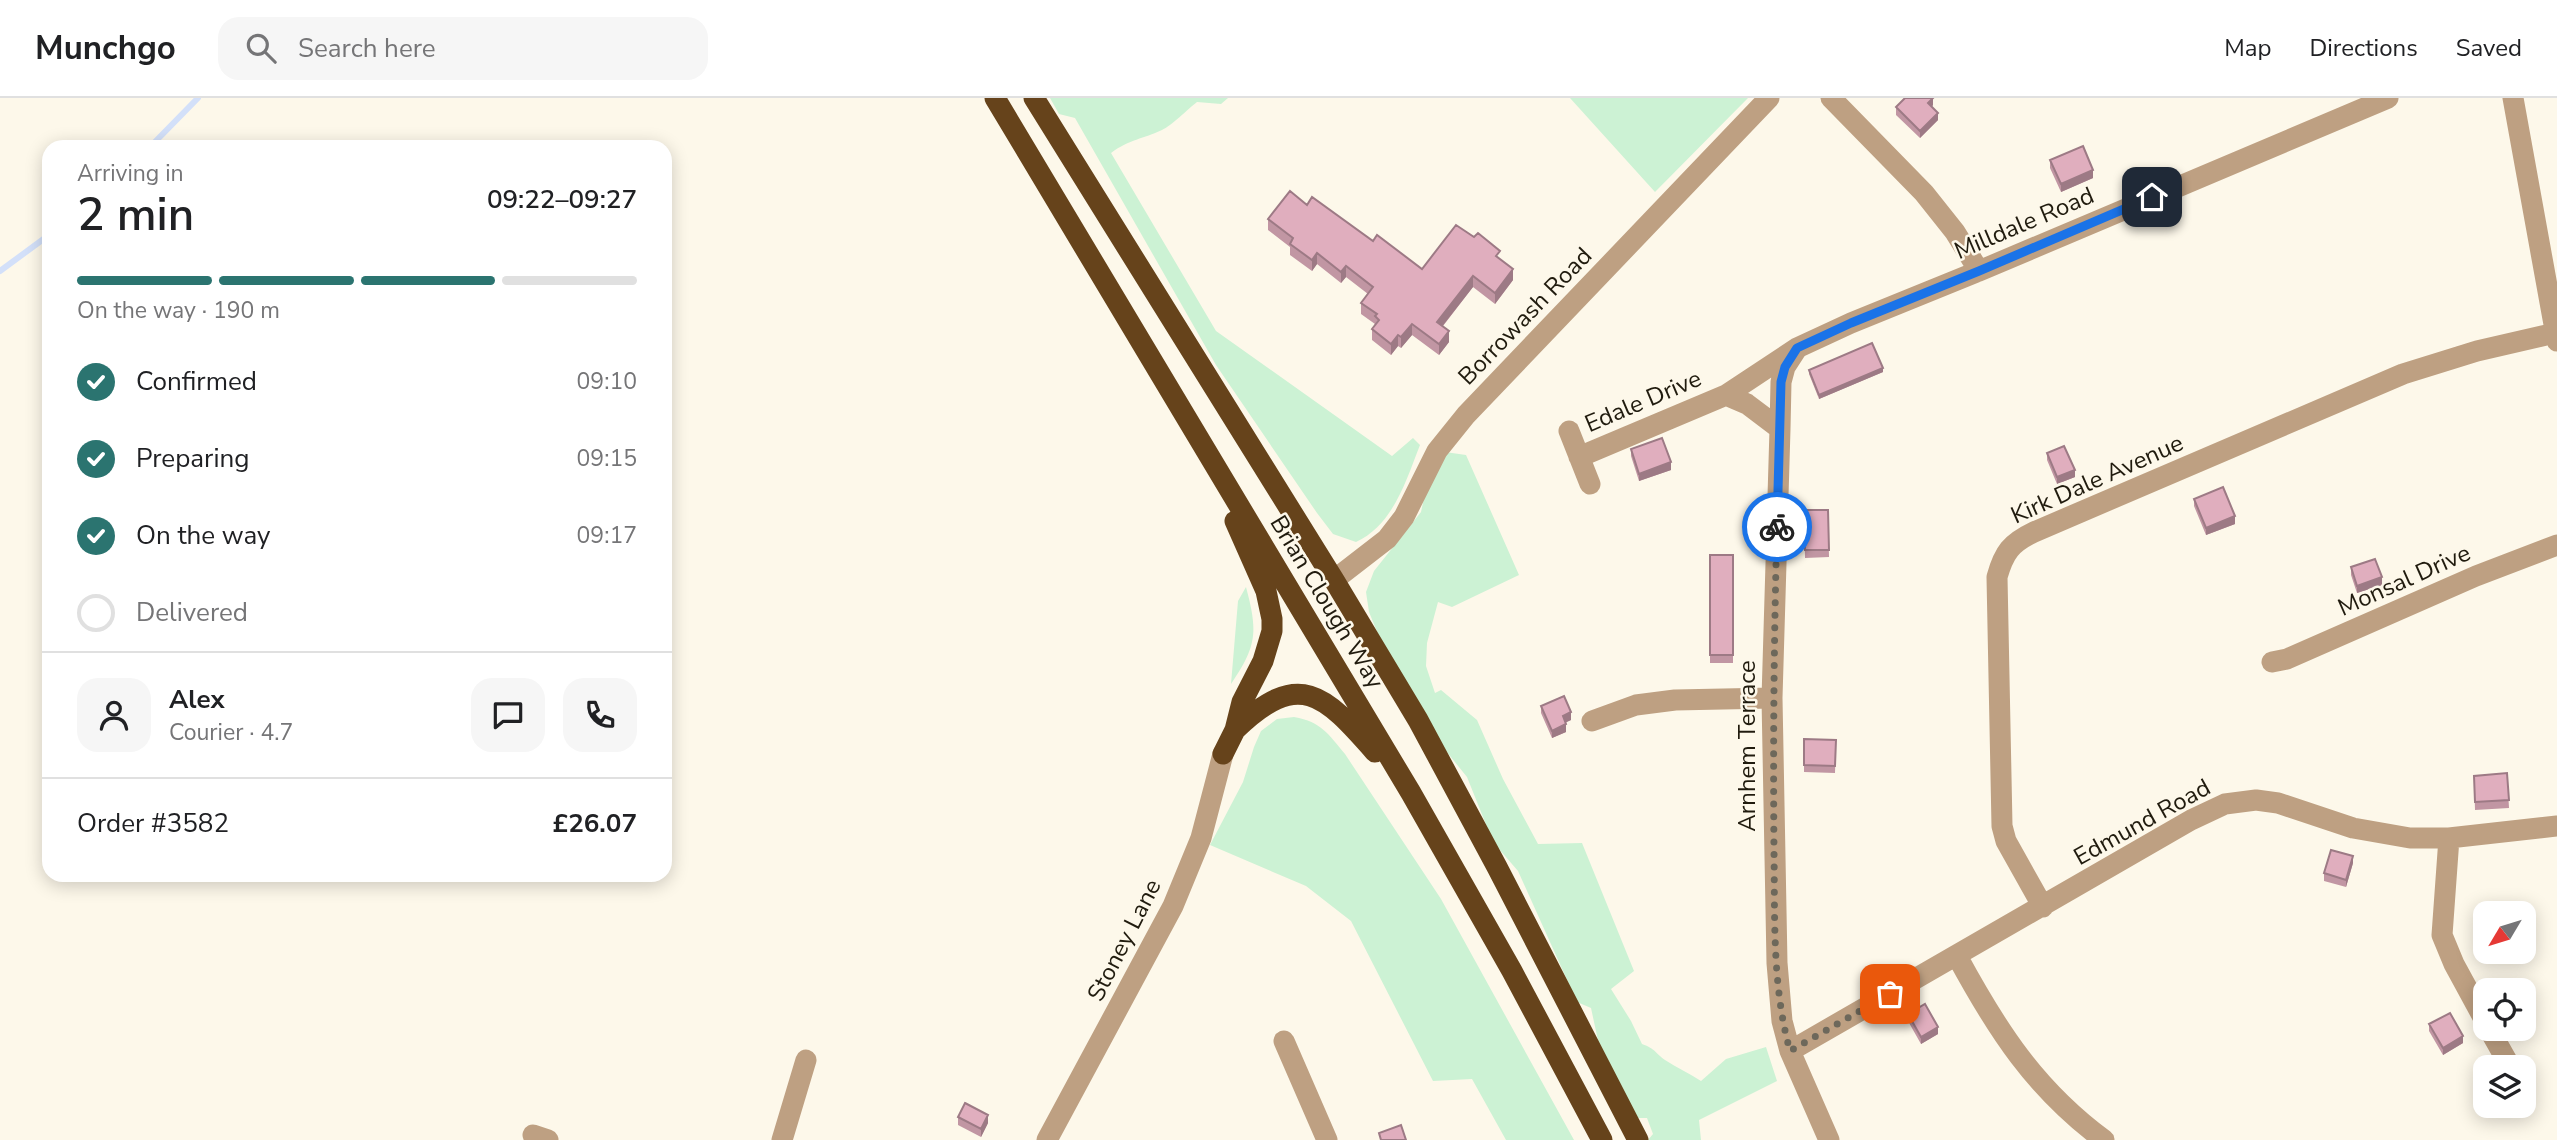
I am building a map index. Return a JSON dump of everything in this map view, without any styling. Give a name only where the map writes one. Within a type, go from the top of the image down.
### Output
[{"type":"highway","name":"Brian Clough Way","points":[[995,98],[1411,793],[1506,959],[1602,1140]]},
{"type":"highway","name":"Brian Clough Way","points":[[1034,98],[1418,720],[1638,1140]]},
{"type":"highway","points":[[1162,379],[1240,530],[1270,606],[1272,631],[1269,646],[1242,702],[1235,730],[1223,754]]},
{"type":"highway","points":[[1235,730],[1256,710],[1275,699],[1292,693],[1311,696],[1334,708],[1347,720],[1411,793]]},
{"type":"street","name":"Borrowash Road","points":[[1334,580],[1387,539],[1404,517],[1437,451],[1466,415],[1769,98]]},
{"type":"street","points":[[1831,98],[1924,193],[1955,232],[1979,271]]},
{"type":"street","name":"Milldale Road","points":[[1797,348],[2388,98]]},
{"type":"street","points":[[2513,98],[2556,337]]},
{"type":"street","name":"Kirk Dale Avenue","points":[[2043,907],[2006,841],[2002,826],[1997,577],[2008,550],[2018,539],[2403,374],[2477,351],[2556,337]]},
{"type":"street","name":"Edale Drive","points":[[1579,457],[1726,395],[1797,348]]},
{"type":"street","name":"Arnhem Terrace","points":[[1797,348],[1785,367],[1781,382],[1772,698],[1777,963],[1782,1021],[1790,1051],[1829,1140]]},
{"type":"street","name":"Edale Drive","points":[[1726,395],[1747,404],[1780,429]]},
{"type":"street","name":"Edale Drive","points":[[1569,431],[1590,484]]},
{"type":"street","name":"Monsal Drive","points":[[2272,662],[2287,659],[2476,576],[2557,545]]},
{"type":"street","points":[[1592,721],[1636,705],[1675,700],[1772,698]]},
{"type":"street","name":"Stoney Lane","points":[[1047,1140],[1173,906],[1201,838],[1223,754]]},
{"type":"street","name":"Edmund Road","points":[[1790,1051],[2192,820],[2225,804],[2256,800],[2278,803],[2353,828],[2390,835],[2449,838],[2557,826]]},
{"type":"street","points":[[2449,838],[2442,935],[2473,999]]},
{"type":"street","points":[[1957,956],[1984,1006],[2031,1073],[2067,1110],[2104,1140]]},
{"type":"street","points":[[1284,1041],[1327,1140]]},
{"type":"street","points":[[782,1140],[806,1060]]},
{"type":"green space","points":[[1050,98],[1228,98],[1221,104],[1197,102],[1166,128],[1111,153],[1216,331],[1392,456],[1413,438],[1420,445],[1397,501],[1380,525],[1369,534],[1356,542],[1333,534],[1317,513],[1216,365],[1075,118],[1059,114]]},
{"type":"green space","points":[[1570,98],[1748,98],[1655,192]]},
{"type":"green space","points":[[1445,452],[1466,455],[1519,575],[1452,607],[1438,602],[1427,643],[1426,666],[1435,693],[1441,690],[1477,720],[1503,779],[1538,844],[1582,843],[1634,971],[1611,989],[1642,1044],[1701,1081],[1726,1059],[1766,1047],[1777,1081],[1699,1120],[1701,1140],[1648,1140],[1653,1134],[1647,1118],[1635,1118],[1599,1045],[1591,1008],[1577,1002],[1518,871],[1493,842],[1467,777],[1442,746],[1378,634],[1369,612],[1366,592],[1374,571],[1421,512],[1427,484]]},
{"type":"green space","points":[[1246,587],[1253,638],[1246,659],[1231,684],[1238,601]]},
{"type":"green space","points":[[1294,717],[1318,726],[1345,754],[1441,899],[1574,1140],[1506,1140],[1472,1079],[1433,1081],[1351,921],[1306,886],[1210,845],[1243,782],[1261,731],[1277,719]]},
{"type":"building","points":[[1905,98],[1933,98],[1928,103],[1938,113],[1920,131],[1896,107]]},
{"type":"building","points":[[2083,146],[2093,170],[2061,184],[2050,160]]},
{"type":"building","points":[[1290,191],[1307,205],[1312,197],[1373,241],[1377,235],[1422,269],[1456,225],[1474,237],[1478,233],[1500,251],[1496,256],[1513,269],[1495,293],[1473,276],[1437,322],[1449,331],[1439,344],[1412,324],[1391,344],[1372,329],[1379,320],[1375,316],[1377,314],[1361,303],[1373,287],[1346,266],[1341,272],[1317,253],[1312,260],[1290,244],[1293,238],[1268,219]]},
{"type":"building","points":[[1872,343],[1883,368],[1819,395],[1809,370]]},
{"type":"building","points":[[1662,438],[1671,462],[1639,474],[1631,449]]},
{"type":"building","points":[[2064,446],[2075,470],[2057,477],[2047,453]]},
{"type":"building","points":[[2223,487],[2235,516],[2206,528],[2194,499]]},
{"type":"building","points":[[1804,510],[1828,510],[1829,550],[1805,550]]},
{"type":"building","points":[[1710,555],[1733,555],[1733,655],[1710,655]]},
{"type":"building","points":[[2375,559],[2382,577],[2357,586],[2351,567]]},
{"type":"building","points":[[1564,696],[1571,712],[1563,716],[1566,724],[1552,731],[1541,706]]},
{"type":"building","points":[[1804,739],[1836,740],[1835,766],[1804,765]]},
{"type":"building","points":[[2507,773],[2509,800],[2475,802],[2474,776]]},
{"type":"building","points":[[2331,850],[2353,856],[2346,880],[2324,873]]},
{"type":"building","points":[[1925,1004],[1938,1027],[1921,1037],[1908,1014]]},
{"type":"building","points":[[2450,1013],[2463,1036],[2443,1048],[2429,1024]]},
{"type":"building","points":[[965,1103],[988,1115],[981,1129],[958,1117]]},
{"type":"building","points":[[1401,1125],[1406,1140],[1381,1140],[1379,1133]]},
{"type":"waterway","points":[[157,140],[198,98]]},
{"type":"waterway","points":[[0,271],[42,240]]},
{"type":"way so far","points":[[1777,527],[1772,698],[1775,928],[1782,1021],[1790,1051],[1890,994]]},
{"type":"route","points":[[1777,527],[1781,382],[1785,367],[1797,348],[2152,197]]}]
